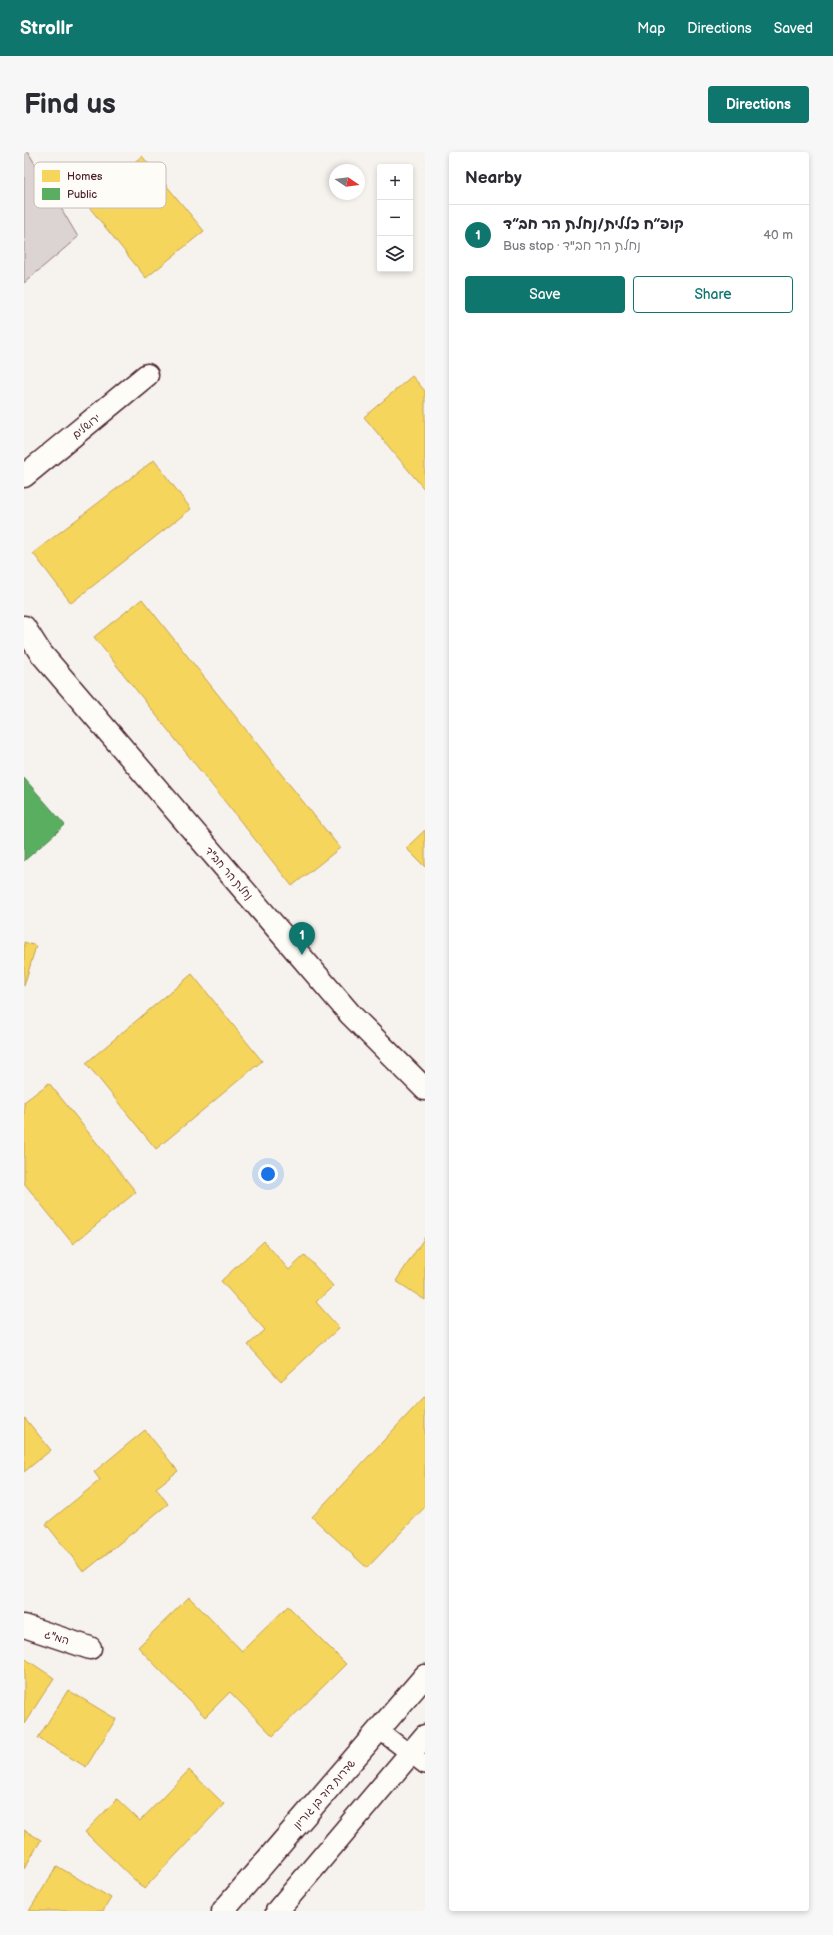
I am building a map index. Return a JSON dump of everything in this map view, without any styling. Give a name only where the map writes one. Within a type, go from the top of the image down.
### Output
[{"type":"street","name":"ירושלים","points":[[24,476],[147,375]]},
{"type":"street","name":"נחלת הר חב\"ד","points":[[24,627],[32,648],[351,1015],[425,1089]]},
{"type":"street","name":"המ\"ג","points":[[24,1626],[90,1648]]},
{"type":"street","name":"שדרות דוד בן גוריון","points":[[223,1911],[425,1676]]},
{"type":"street","points":[[277,1911],[418,1760],[425,1736]]},
{"type":"lane","points":[[379,1730],[418,1760]]},
{"type":"shaded area","points":[[24,152],[28,152],[34,162],[34,208],[61,208],[78,237],[24,283]]},
{"type":"building: Homes","points":[[142,156],[147,162],[135,162]]},
{"type":"building: Homes","points":[[166,185],[204,231],[146,278],[90,208],[166,208]]},
{"type":"building: Homes","points":[[412,376],[425,391],[425,490],[364,417]]},
{"type":"building: Homes","points":[[154,460],[191,509],[71,603],[33,553]]},
{"type":"building: Homes","points":[[142,599],[340,848],[292,886],[94,637]]},
{"type":"building: Homes","points":[[425,830],[425,867],[406,848]]},
{"type":"building: Homes","points":[[24,942],[36,946],[24,986]]},
{"type":"building: Homes","points":[[192,974],[262,1061],[156,1149],[86,1063]]},
{"type":"building: Homes","points":[[49,1083],[136,1192],[73,1244],[24,1183],[24,1102]]},
{"type":"building: Homes","points":[[425,1237],[425,1300],[396,1281]]},
{"type":"building: Homes","points":[[264,1241],[289,1270],[305,1255],[333,1286],[316,1302],[339,1328],[281,1381],[248,1345],[265,1330],[221,1281]]},
{"type":"building: Homes","points":[[425,1396],[425,1507],[367,1568],[312,1517]]},
{"type":"building: Homes","points":[[24,1417],[51,1450],[24,1472]]},
{"type":"building: Homes","points":[[145,1430],[178,1471],[156,1488],[168,1504],[84,1572],[46,1524],[100,1480],[94,1472]]},
{"type":"building: Homes","points":[[189,1597],[242,1651],[288,1606],[346,1664],[273,1736],[230,1692],[205,1717],[138,1647]]},
{"type":"building: Homes","points":[[24,1658],[54,1678],[24,1724]]},
{"type":"building: Homes","points":[[68,1690],[116,1719],[86,1767],[38,1738]]},
{"type":"building: Homes","points":[[189,1770],[224,1804],[144,1889],[85,1832],[117,1799],[140,1821]]},
{"type":"building: Homes","points":[[24,1830],[41,1840],[24,1869]]},
{"type":"building: Homes","points":[[57,1866],[111,1898],[103,1911],[29,1911]]},
{"type":"building: Public","points":[[24,778],[65,825],[24,861]]},
{"type":"place","name":"קופ״ח כללית/נחלת הר חב״ד","points":[[302,955]]}]
